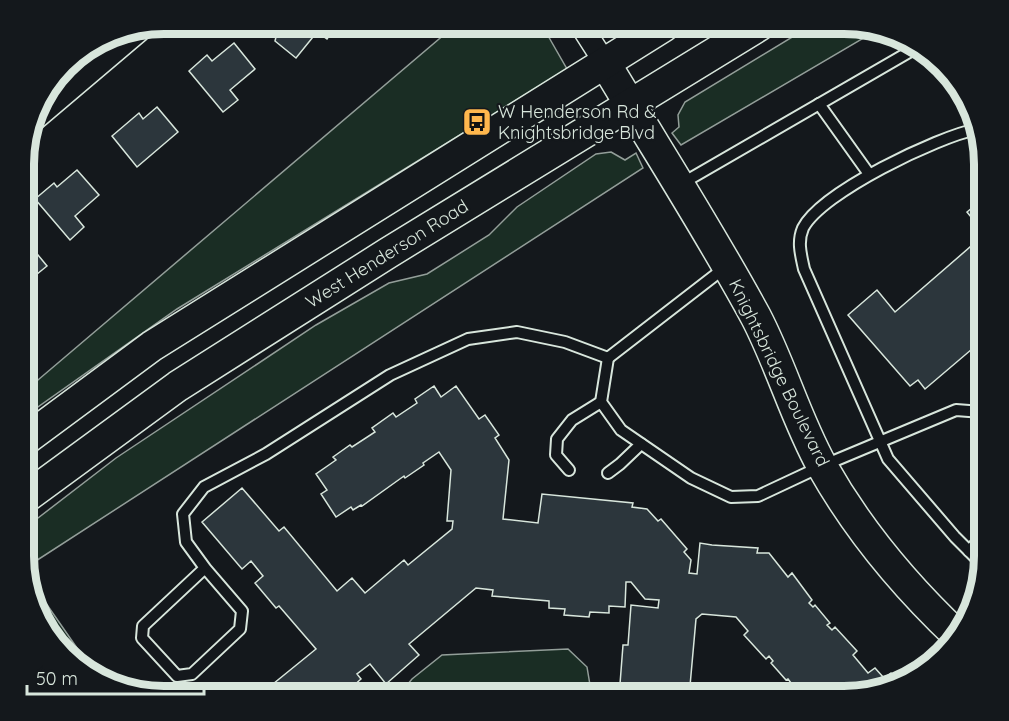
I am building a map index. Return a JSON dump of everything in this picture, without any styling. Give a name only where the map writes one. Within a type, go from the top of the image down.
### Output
[{"type":"main road","points":[[35,433],[152,346],[650,35]]},
{"type":"main road","name":"West Henderson Road","points":[[35,491],[178,386],[406,241],[743,35]]},
{"type":"main road","name":"Knightsbridge Boulevard","points":[[604,63],[727,265],[757,319],[801,423],[822,466],[856,521],[885,559],[952,630]]},
{"type":"street","points":[[587,35],[604,63]]},
{"type":"street","points":[[47,109],[129,40]]},
{"type":"lane","points":[[678,186],[909,52]]},
{"type":"lane","points":[[819,104],[869,174]]},
{"type":"lane","points":[[970,131],[953,135],[869,174],[821,208],[804,228],[799,246],[804,269],[888,459],[974,556]]},
{"type":"lane","points":[[727,265],[608,358],[601,402],[621,430],[692,478],[731,497],[758,496],[879,441],[956,410],[974,411]]},
{"type":"lane","points":[[205,568],[143,626],[142,638],[177,676],[192,674],[240,629],[242,611],[186,542],[183,514],[204,487],[266,454],[390,375],[468,339],[517,332],[565,342],[608,358]]},
{"type":"lane","points":[[569,470],[556,455],[557,439],[572,420],[601,402]]},
{"type":"lane","points":[[608,473],[641,444]]},
{"type":"lane","points":[[969,551],[974,546]]},
{"type":"green space","points":[[444,34],[547,35],[567,69],[177,309],[35,409],[35,383]]},
{"type":"green space","points":[[796,35],[866,37],[681,145],[672,133],[679,127],[678,115],[685,102]]},
{"type":"green space","points":[[611,152],[625,160],[636,153],[643,168],[35,562],[35,520],[116,458],[316,325],[389,283],[427,274],[489,235],[517,207],[596,154]]},
{"type":"green space","points":[[41,596],[84,658],[56,629]]},
{"type":"green space","points":[[568,649],[587,667],[590,686],[406,686],[442,655]]},
{"type":"building","points":[[273,34],[315,34],[296,58],[275,41],[276,37]]},
{"type":"building","points":[[320,34],[330,34],[327,39]]},
{"type":"building","points":[[234,43],[255,69],[230,90],[238,100],[223,112],[189,71],[207,55],[212,61]]},
{"type":"building","points":[[157,107],[178,132],[137,167],[112,136],[139,113],[143,119]]},
{"type":"building","points":[[77,170],[99,195],[75,216],[84,227],[70,240],[35,199],[54,183],[57,187]]},
{"type":"building","points":[[974,206],[974,221],[967,212]]},
{"type":"building","points":[[974,244],[974,347],[925,389],[918,380],[910,386],[848,315],[877,290],[895,312]]},
{"type":"building","points":[[34,250],[47,266],[34,276]]},
{"type":"building","points":[[434,386],[441,397],[456,386],[479,419],[485,415],[499,435],[495,438],[509,460],[503,519],[538,523],[542,494],[633,503],[632,507],[647,509],[658,521],[661,519],[687,549],[684,552],[691,560],[689,573],[697,574],[700,543],[758,548],[757,553],[769,553],[788,577],[792,573],[812,600],[809,603],[813,607],[815,605],[830,623],[827,625],[832,630],[835,627],[857,651],[853,655],[868,673],[875,668],[884,678],[891,673],[894,677],[861,685],[788,686],[791,683],[771,663],[773,661],[769,656],[766,659],[744,635],[748,631],[736,617],[702,614],[696,619],[690,686],[620,686],[623,645],[628,645],[631,605],[658,608],[659,600],[645,599],[631,582],[626,582],[625,607],[609,606],[609,613],[590,612],[589,617],[564,615],[565,609],[549,608],[549,601],[492,596],[493,590],[476,588],[409,644],[419,655],[386,684],[370,664],[357,674],[361,679],[353,686],[271,686],[316,649],[279,606],[276,608],[255,583],[263,576],[251,561],[242,569],[202,522],[242,488],[279,531],[284,527],[337,591],[352,578],[365,593],[404,560],[408,565],[452,529],[453,521],[447,521],[451,470],[439,452],[423,463],[424,465],[405,478],[404,476],[362,506],[353,510],[351,507],[336,517],[321,494],[327,490],[316,474],[336,460],[333,457],[375,432],[372,428],[393,413],[396,417],[417,403],[415,399]]},
{"type":"place","name":"W Henderson Rd & Knightsbridge Blvd","points":[[477,122]]}]
